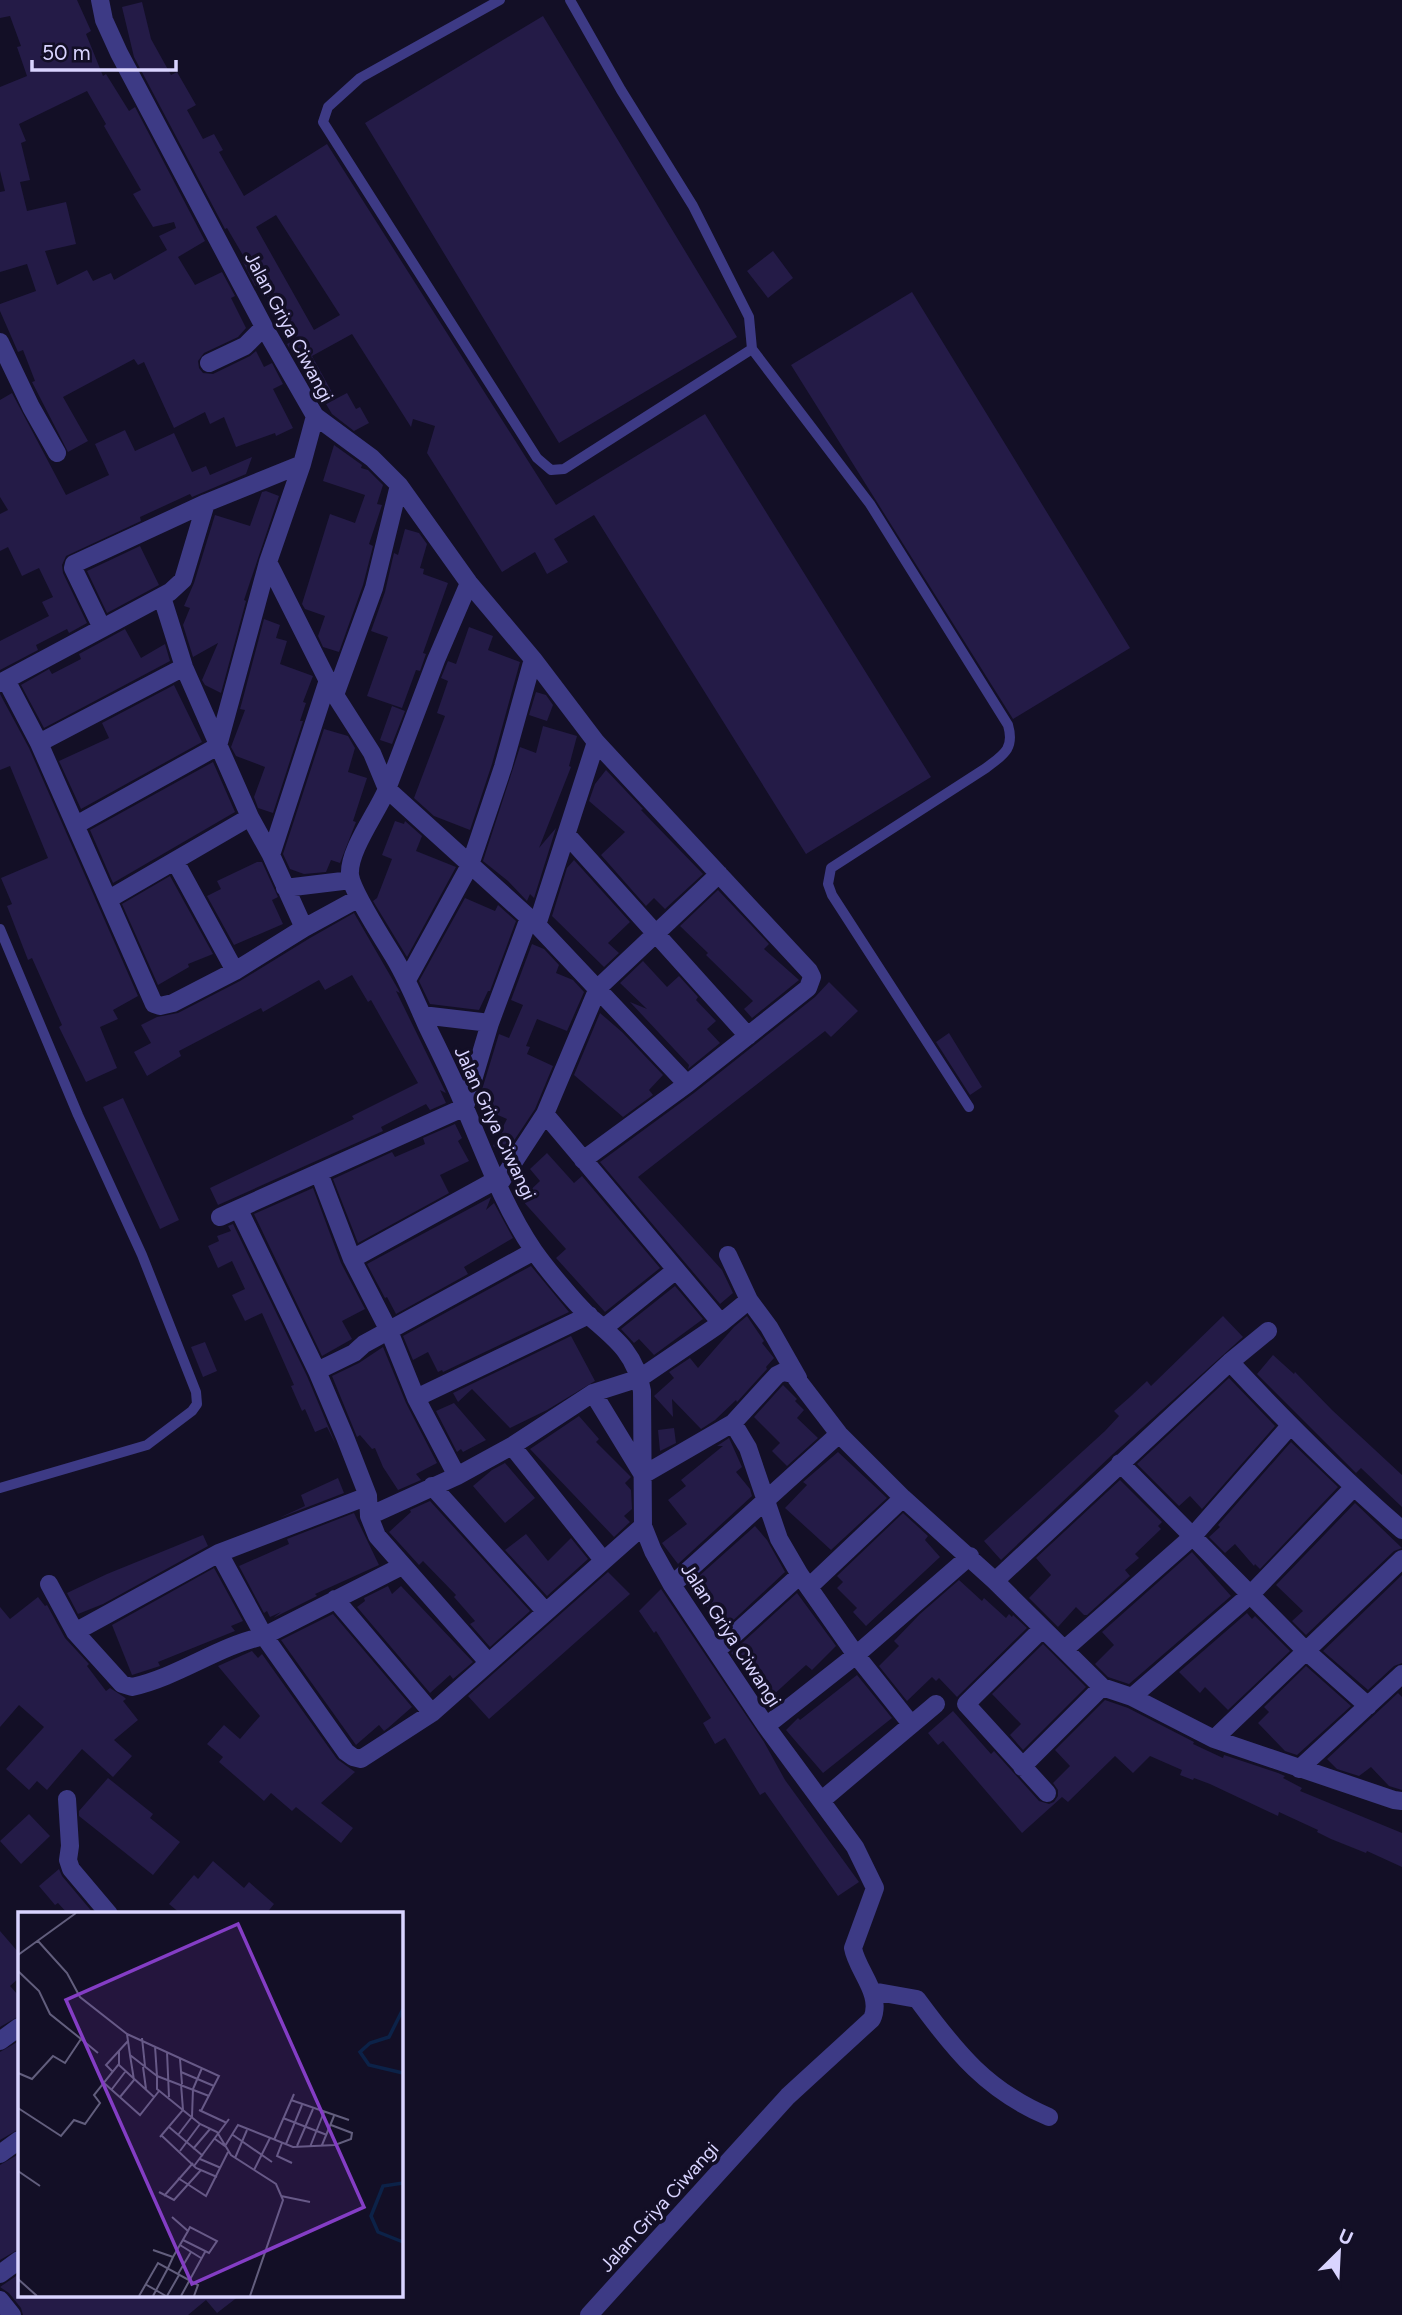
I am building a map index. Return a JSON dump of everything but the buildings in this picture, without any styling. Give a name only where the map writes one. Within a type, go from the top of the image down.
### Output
[{"type":"street","name":"Jalan Griya Ciwangi","points":[[100,0],[104,20],[119,53],[264,327],[315,416],[302,464],[268,562],[218,746]]},
{"type":"street","points":[[209,363],[245,346],[264,327]]},
{"type":"street","points":[[0,342],[31,407],[57,453]]},
{"type":"street","points":[[315,416],[372,458],[399,485],[469,583],[533,659],[596,741],[812,977],[808,988],[748,1036],[583,1160]]},
{"type":"street","points":[[102,628],[73,568],[74,564],[206,503],[302,464]]},
{"type":"street","points":[[271,855],[331,688],[374,589],[399,485]]},
{"type":"street","points":[[206,503],[183,580],[162,597],[3,681],[39,743],[154,1004],[160,1006],[173,1003],[234,971],[359,898]]},
{"type":"street","points":[[268,562],[331,688],[372,753],[387,789],[533,921],[687,1084]]},
{"type":"street","points":[[285,888],[351,880],[356,846],[379,808],[469,583]]},
{"type":"street","points":[[162,597],[184,667],[250,817],[271,855],[304,928]]},
{"type":"street","points":[[407,980],[470,865],[503,767],[533,659]]},
{"type":"street","points":[[39,743],[184,667]]},
{"type":"street","points":[[220,1217],[465,1107],[490,1023],[567,835],[596,741]]},
{"type":"street","points":[[76,825],[218,746]]},
{"type":"street","points":[[109,899],[250,817]]},
{"type":"street","points":[[567,835],[748,1036]]},
{"type":"street","points":[[175,861],[234,971]]},
{"type":"street","points":[[352,1259],[496,1183],[545,1114],[598,988],[719,874]]},
{"type":"street","name":"Jalan Griya Ciwangi","points":[[351,880],[407,980],[465,1107],[496,1183],[534,1251],[589,1315],[605,1327],[631,1356],[640,1378],[643,1409],[643,1526],[671,1586],[766,1726],[855,1847],[874,1888],[853,1948],[872,1991],[875,2009],[872,2019],[788,2096],[589,2315]]},
{"type":"street","points":[[422,1015],[490,1023]]},
{"type":"street","points":[[545,1114],[721,1322]]},
{"type":"street","points":[[319,1173],[352,1259],[388,1331],[416,1398],[457,1476]]},
{"type":"street","points":[[239,1210],[317,1370],[368,1496],[369,1516],[377,1536],[488,1662]]},
{"type":"street","points":[[317,1370],[354,1353],[364,1344],[534,1251]]},
{"type":"street","points":[[729,1255],[749,1300],[769,1327],[798,1378],[839,1434],[903,1497],[970,1556],[1102,1687],[1132,1697],[1214,1739],[1299,1769],[1399,1798]]},
{"type":"street","points":[[605,1327],[676,1270]]},
{"type":"street","points":[[369,1516],[457,1476],[512,1446],[593,1393],[640,1378],[749,1300]]},
{"type":"street","points":[[416,1398],[589,1315]]},
{"type":"street","points":[[995,1581],[1230,1362],[1268,1331]]},
{"type":"street","points":[[1230,1362],[1353,1488],[1402,1530]]},
{"type":"street","points":[[593,1393],[642,1475],[733,1423],[777,1375],[788,1372],[798,1378]]},
{"type":"street","points":[[733,1423],[748,1448],[779,1539],[804,1581],[856,1655],[911,1724]]},
{"type":"street","points":[[1065,1648],[1192,1537],[1290,1426]]},
{"type":"street","points":[[671,1586],[839,1434]]},
{"type":"street","points":[[512,1446],[603,1560]]},
{"type":"street","points":[[1120,1463],[1305,1650],[1368,1706]]},
{"type":"street","points":[[432,1486],[546,1612]]},
{"type":"street","points":[[1132,1697],[1251,1594],[1353,1488]]},
{"type":"street","points":[[75,1632],[219,1553],[368,1496]]},
{"type":"street","points":[[716,1651],[903,1497]]},
{"type":"street","points":[[219,1553],[264,1636],[345,1752],[353,1758],[367,1757],[432,1713],[643,1526]]},
{"type":"street","points":[[766,1726],[856,1655],[970,1556]]},
{"type":"street","points":[[1214,1739],[1402,1559]]},
{"type":"street","points":[[49,1584],[75,1632],[122,1684],[132,1688],[196,1664],[242,1641],[264,1636],[402,1566]]},
{"type":"street","points":[[335,1599],[432,1713]]},
{"type":"street","points":[[1042,1629],[966,1704],[1046,1793]]},
{"type":"street","points":[[1299,1769],[1402,1674]]},
{"type":"street","points":[[1022,1768],[1102,1687]]},
{"type":"street","points":[[822,1800],[936,1704]]},
{"type":"street","points":[[67,1799],[71,1846],[68,1860],[71,1869],[107,1912]]},
{"type":"street","points":[[872,1991],[917,1999],[980,2076],[1024,2106],[1049,2117]]},
{"type":"street","points":[[0,2041],[18,2027]]},
{"type":"street","points":[[0,2154],[18,2141]]},
{"type":"street","points":[[0,2274],[18,2260]]},
{"type":"street","points":[[0,2300],[12,2315]]},
{"type":"lane","points":[[500,0],[360,78],[328,107],[323,122],[537,458],[551,470],[564,469],[752,349]]},
{"type":"lane","points":[[570,0],[621,90],[694,206],[749,317],[752,349],[870,504],[1008,725],[1011,736],[1006,752],[986,768],[831,868],[828,878],[832,895],[856,934],[969,1107]]},
{"type":"lane","points":[[0,929],[78,1115],[142,1255],[196,1392],[197,1404],[192,1411],[147,1446],[103,1456],[0,1488]]}]
